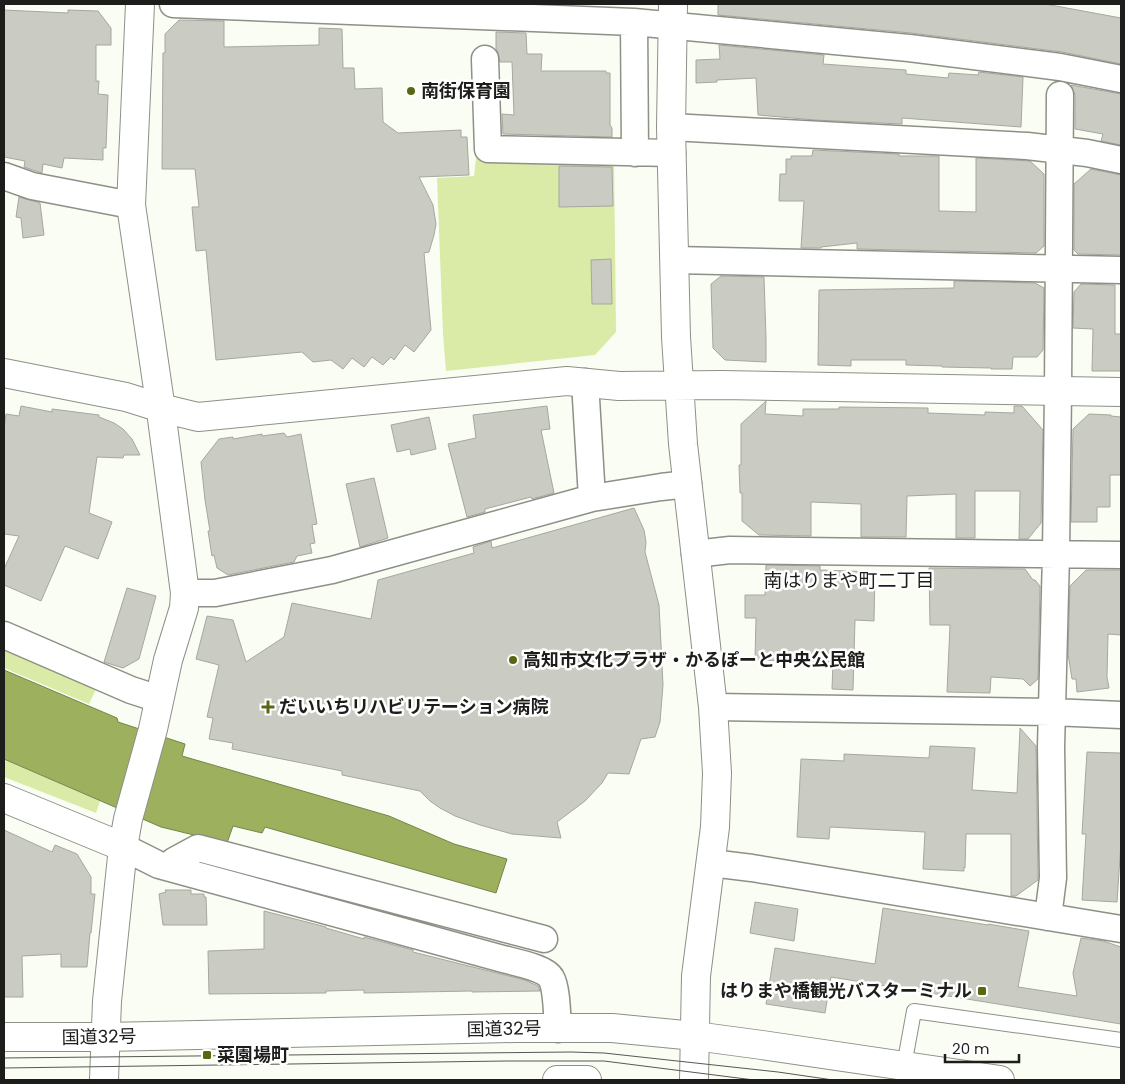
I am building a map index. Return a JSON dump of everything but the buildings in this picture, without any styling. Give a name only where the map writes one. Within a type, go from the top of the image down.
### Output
[{"type":"main road","points":[[104,1080],[107,1001],[123,847],[128,818],[153,729],[168,660],[184,608],[185,593],[161,408],[131,205],[140,4]]},
{"type":"main road","points":[[673,14],[672,140],[676,337],[683,444],[713,707],[717,773],[715,827],[696,976],[694,1080]]},
{"type":"main road","points":[[4,373],[126,396],[198,418],[567,381],[620,386],[680,385],[1121,392]]},
{"type":"main road","points":[[4,798],[123,847]]},
{"type":"main road","name":"国道32号","points":[[4,1037],[612,1028],[695,1036],[1000,1080]]},
{"type":"main road","points":[[557,1080],[587,1080]]},
{"type":"street","points":[[173,4],[626,21],[673,14],[909,48],[1060,67],[1121,79]]},
{"type":"street","points":[[626,21],[635,153]]},
{"type":"street","points":[[485,59],[488,149],[635,153],[672,140],[1027,146],[1121,160]]},
{"type":"street","points":[[1048,916],[1053,878],[1052,712],[1056,554],[1060,95]]},
{"type":"street","points":[[4,176],[32,186],[131,205]]},
{"type":"street","points":[[675,260],[1121,270]]},
{"type":"street","points":[[585,382],[592,498]]},
{"type":"street","points":[[185,593],[214,593],[332,570],[592,498],[688,484]]},
{"type":"street","points":[[695,554],[730,550],[1121,555]]},
{"type":"street","points":[[4,635],[131,690],[159,699]]},
{"type":"street","points":[[713,707],[1052,712],[1121,715]]},
{"type":"street","points":[[123,847],[159,865],[545,972],[551,976],[554,988],[558,1029]]},
{"type":"street","points":[[174,861],[198,848],[544,939]]},
{"type":"street","points":[[711,863],[752,868],[1121,929]]},
{"type":"lane","points":[[904,1066],[914,1011],[1121,1040]]},
{"type":"shaded area","points":[[476,158],[614,160],[616,332],[595,355],[446,371],[437,178],[474,176]]},
{"type":"shaded area","points":[[4,650],[96,689],[89,704],[4,668]]},
{"type":"shaded area","points":[[4,670],[117,718],[118,722],[185,744],[182,756],[389,816],[454,844],[507,859],[496,893],[265,827],[262,833],[233,826],[227,843],[161,827],[4,759]]},
{"type":"shaded area","points":[[4,759],[100,801],[96,813],[4,777]]},
{"type":"tram line","points":[[4,1058],[571,1052],[604,1053],[778,1072],[833,1080]]},
{"type":"tram line","points":[[4,1068],[604,1061],[754,1080]]},
{"type":"place","name":"南街保育園","points":[[411,91]]},
{"type":"place","name":"高知市文化プラザ・かるぽーと中央公民館","points":[[513,660]]},
{"type":"place","name":"だいいちリハビリテーション病院","points":[[268,707]]},
{"type":"place","name":"はりまや橋観光バスターミナル","points":[[982,991]]},
{"type":"place","name":"菜園場町","points":[[207,1055]]},
{"type":"district","name":"南はりまや町二丁目","points":[[849,580]]}]
